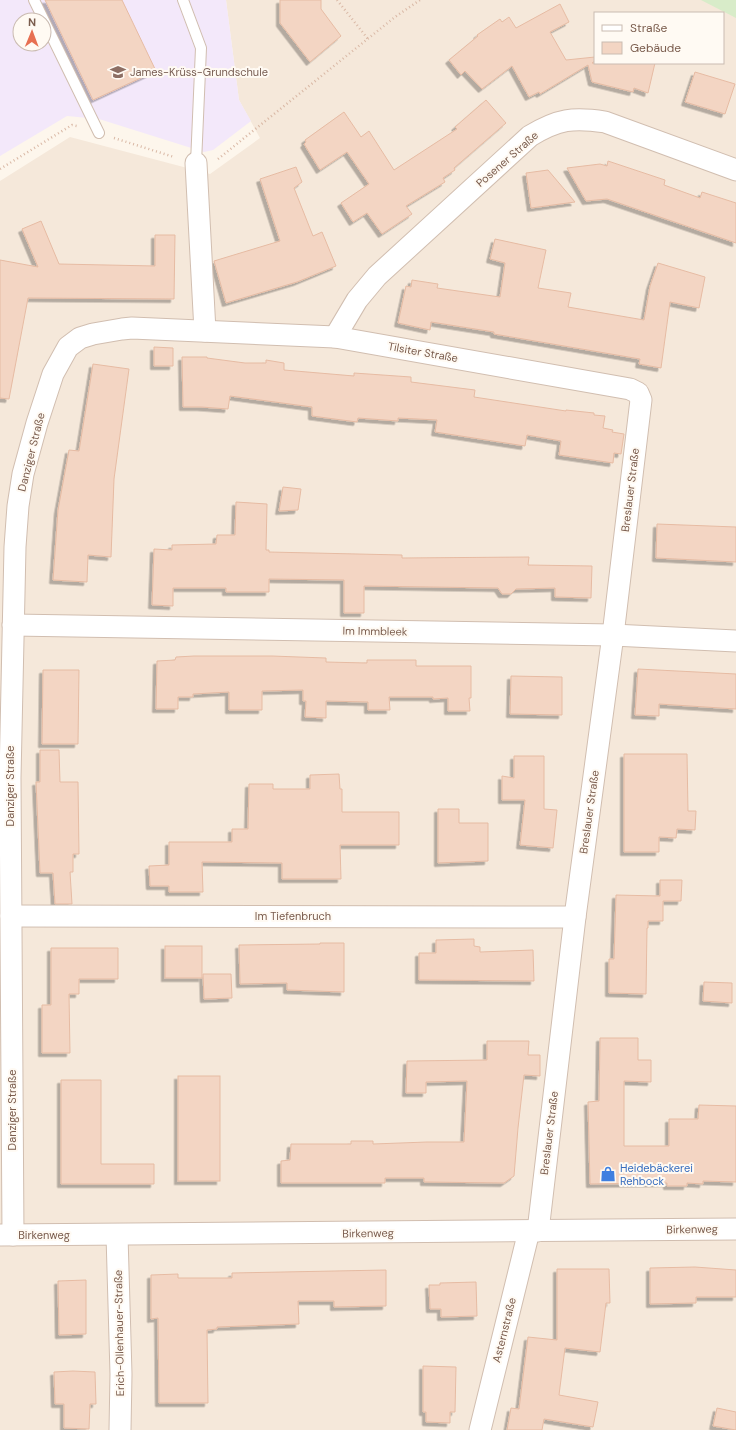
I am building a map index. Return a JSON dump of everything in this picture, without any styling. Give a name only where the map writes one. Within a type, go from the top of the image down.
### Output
[{"type":"street","name":"Posener Straße","points":[[335,337],[356,300],[377,276],[530,136],[547,126],[564,121],[584,119],[605,122],[736,170]]},
{"type":"street","points":[[196,163],[205,331]]},
{"type":"street","name":"Tilsiter Straße","points":[[68,346],[80,338],[122,329],[335,337],[622,387],[638,393]]},
{"type":"street","name":"Danziger Straße","points":[[7,1235],[11,916],[10,778],[13,625],[18,512],[23,474],[53,374],[68,346]]},
{"type":"street","name":"Breslauer Straße","points":[[534,1231],[613,635],[641,400],[638,393]]},
{"type":"street","name":"Im Immbleek","points":[[13,625],[613,635],[736,641]]},
{"type":"street","name":"Im Tiefenbruch","points":[[11,916],[575,916]]},
{"type":"street","name":"Birkenweg","points":[[7,1235],[736,1229]]},
{"type":"street","name":"Asternstraße","points":[[480,1430],[534,1231]]},
{"type":"street","name":"Erich-Ollenhauer-Straße","points":[[117,1235],[121,1374],[120,1430]]},
{"type":"lane","points":[[34,0],[99,133]]},
{"type":"lane","points":[[182,0],[200,48],[196,163]]},
{"type":"path","points":[[337,0],[368,39]]},
{"type":"shaded area","name":"James-Krüss-Grundschule","points":[[0,0],[226,0],[239,100],[251,121],[213,150],[204,152],[99,119],[67,116],[0,156]]},
{"type":"shaded area","points":[[226,0],[736,0],[736,1430],[0,1430],[0,181],[70,137],[210,174],[260,138],[239,100]]},
{"type":"green space","points":[[701,0],[736,0],[736,18]]},
{"type":"building","points":[[45,0],[122,0],[156,71],[93,100]]},
{"type":"building","points":[[280,0],[321,0],[321,9],[341,36],[310,62],[280,23]]},
{"type":"building","points":[[560,4],[569,22],[550,32],[566,60],[594,57],[594,62],[592,63],[594,64],[655,64],[648,93],[634,88],[633,92],[592,82],[588,65],[540,94],[539,92],[529,97],[512,66],[482,89],[465,71],[461,75],[449,60],[478,36],[477,35],[500,19],[502,22],[509,17],[516,28]]},
{"type":"building","points":[[695,72],[735,84],[725,114],[685,102]]},
{"type":"building","points":[[486,100],[506,123],[454,168],[455,170],[443,178],[445,182],[406,206],[412,214],[382,234],[367,213],[353,222],[341,203],[369,184],[347,152],[320,170],[304,144],[306,142],[305,140],[344,112],[361,137],[369,131],[394,170],[457,129],[455,127]]},
{"type":"building","points":[[608,161],[665,180],[664,185],[700,198],[702,192],[736,203],[736,243],[607,199],[586,201],[567,168],[600,164],[607,166]]},
{"type":"building","points":[[296,167],[302,182],[294,188],[313,236],[322,232],[336,266],[297,282],[226,303],[214,261],[280,241],[260,179]]},
{"type":"building","points":[[548,170],[575,202],[531,208],[526,173]]},
{"type":"building","points":[[41,221],[59,264],[155,266],[155,235],[175,235],[174,299],[28,298],[9,399],[0,398],[0,260],[38,267],[22,229]]},
{"type":"building","points":[[495,239],[546,250],[538,288],[571,293],[568,307],[644,320],[650,286],[658,263],[705,277],[699,308],[670,302],[661,368],[639,364],[640,359],[494,334],[494,332],[431,322],[430,330],[398,323],[406,286],[411,287],[412,280],[438,284],[437,288],[500,297],[505,263],[490,259]]},
{"type":"building","points":[[154,347],[173,348],[173,366],[154,366]]},
{"type":"building","points":[[182,357],[207,357],[245,363],[266,363],[266,360],[284,363],[284,370],[354,376],[354,373],[411,377],[411,382],[475,390],[474,397],[566,411],[594,413],[594,415],[605,416],[603,428],[613,430],[612,432],[624,434],[621,454],[614,453],[613,463],[559,455],[561,441],[527,435],[525,446],[435,432],[437,420],[398,418],[398,421],[358,418],[357,422],[312,416],[312,407],[230,396],[228,409],[183,407]]},
{"type":"building","points":[[93,364],[129,369],[114,479],[111,557],[88,555],[87,582],[53,580],[58,510],[69,450],[79,451]]},
{"type":"building","points":[[283,487],[301,489],[298,510],[279,511]]},
{"type":"building","points":[[236,502],[267,504],[266,550],[269,550],[269,552],[402,555],[402,558],[529,557],[528,565],[592,566],[591,598],[555,597],[555,588],[516,589],[511,594],[502,594],[498,588],[364,586],[364,613],[344,613],[344,580],[269,579],[269,592],[226,592],[226,588],[173,588],[173,606],[152,605],[154,549],[172,550],[172,545],[216,544],[217,535],[235,535]]},
{"type":"building","points":[[657,524],[736,527],[736,562],[656,558]]},
{"type":"building","points":[[176,657],[326,658],[326,662],[367,663],[367,660],[416,660],[416,666],[471,666],[471,698],[469,698],[470,711],[448,711],[448,698],[433,699],[433,697],[389,697],[390,710],[368,710],[368,702],[326,701],[326,718],[305,717],[306,701],[303,701],[303,690],[262,691],[262,710],[229,710],[229,692],[193,694],[193,697],[178,697],[178,709],[156,709],[157,661],[175,660]]},
{"type":"building","points":[[638,669],[736,674],[736,709],[659,704],[659,716],[635,715]]},
{"type":"building","points":[[43,670],[79,670],[78,744],[42,744]]},
{"type":"building","points":[[511,676],[562,677],[562,715],[510,714]]},
{"type":"building","points":[[40,750],[59,750],[60,782],[78,782],[79,854],[73,854],[73,872],[70,872],[72,904],[55,904],[53,873],[40,873],[36,782],[40,782]]},
{"type":"building","points":[[624,754],[687,754],[688,811],[696,811],[695,830],[677,829],[676,838],[659,837],[659,852],[624,852]]},
{"type":"building","points":[[514,756],[544,756],[544,809],[557,810],[553,848],[520,845],[525,800],[502,800],[502,776],[514,778]]},
{"type":"building","points":[[339,774],[340,789],[342,789],[342,812],[399,812],[399,845],[340,845],[341,879],[282,879],[282,863],[202,862],[203,892],[169,892],[169,886],[150,886],[149,866],[169,865],[169,842],[232,842],[232,829],[248,829],[249,784],[273,784],[273,789],[310,789],[310,775]]},
{"type":"building","points":[[438,809],[459,809],[459,823],[488,823],[488,861],[438,863]]},
{"type":"building","points":[[660,880],[682,880],[681,901],[663,901],[663,921],[648,921],[646,994],[609,993],[609,959],[614,959],[616,895],[660,896]]},
{"type":"building","points":[[474,939],[474,946],[480,947],[480,952],[533,950],[534,981],[419,980],[419,953],[436,953],[436,940]]},
{"type":"building","points":[[344,943],[344,992],[287,990],[287,983],[240,984],[239,945]]},
{"type":"building","points":[[165,946],[202,946],[202,978],[165,978]]},
{"type":"building","points":[[51,948],[118,948],[118,979],[79,979],[79,994],[69,994],[70,1053],[42,1053],[42,1005],[51,1005]]},
{"type":"building","points":[[203,974],[231,974],[232,998],[204,999]]},
{"type":"building","points":[[704,982],[732,983],[732,1003],[703,1001]]},
{"type":"building","points":[[600,1038],[638,1038],[638,1060],[651,1060],[651,1082],[624,1081],[624,1146],[669,1146],[669,1119],[698,1119],[699,1105],[736,1106],[736,1182],[703,1181],[703,1184],[687,1183],[687,1186],[667,1186],[667,1183],[590,1184],[588,1102],[599,1101]]},
{"type":"building","points":[[487,1041],[529,1041],[528,1055],[540,1055],[540,1076],[524,1075],[514,1176],[504,1183],[424,1182],[424,1178],[385,1178],[385,1183],[281,1183],[281,1161],[290,1160],[291,1144],[351,1144],[351,1141],[373,1141],[373,1144],[464,1142],[467,1081],[426,1082],[426,1093],[406,1093],[407,1061],[487,1060]]},
{"type":"building","points":[[178,1076],[220,1076],[220,1181],[178,1181]]},
{"type":"building","points":[[61,1080],[101,1080],[101,1164],[154,1164],[154,1184],[61,1184]]},
{"type":"building","points":[[695,1267],[736,1270],[736,1297],[696,1297],[696,1303],[650,1304],[650,1268]]},
{"type":"building","points":[[557,1269],[609,1269],[610,1303],[606,1303],[600,1352],[565,1348],[559,1395],[598,1402],[593,1427],[544,1419],[542,1430],[507,1430],[511,1408],[519,1409],[528,1337],[557,1340]]},
{"type":"building","points":[[386,1270],[386,1306],[334,1307],[334,1301],[298,1301],[299,1324],[217,1327],[217,1329],[207,1330],[208,1403],[159,1403],[158,1318],[151,1319],[151,1275],[178,1274],[178,1278],[232,1278],[232,1273]]},
{"type":"building","points":[[86,1280],[86,1334],[59,1335],[58,1281]]},
{"type":"building","points":[[476,1282],[477,1316],[441,1317],[441,1309],[430,1309],[429,1285],[440,1285],[440,1283]]},
{"type":"building","points":[[423,1366],[456,1367],[455,1412],[450,1412],[450,1423],[426,1422],[426,1412],[423,1412]]},
{"type":"building","points":[[54,1372],[95,1372],[96,1404],[90,1404],[89,1429],[64,1428],[64,1404],[55,1404]]},
{"type":"building","points":[[717,1408],[736,1412],[736,1430],[713,1426]]},
{"type":"place","name":"James-Krüss-Grundschule","points":[[118,72]]},
{"type":"place","name":"Heidebäckerei Rehbock","points":[[608,1174]]}]
